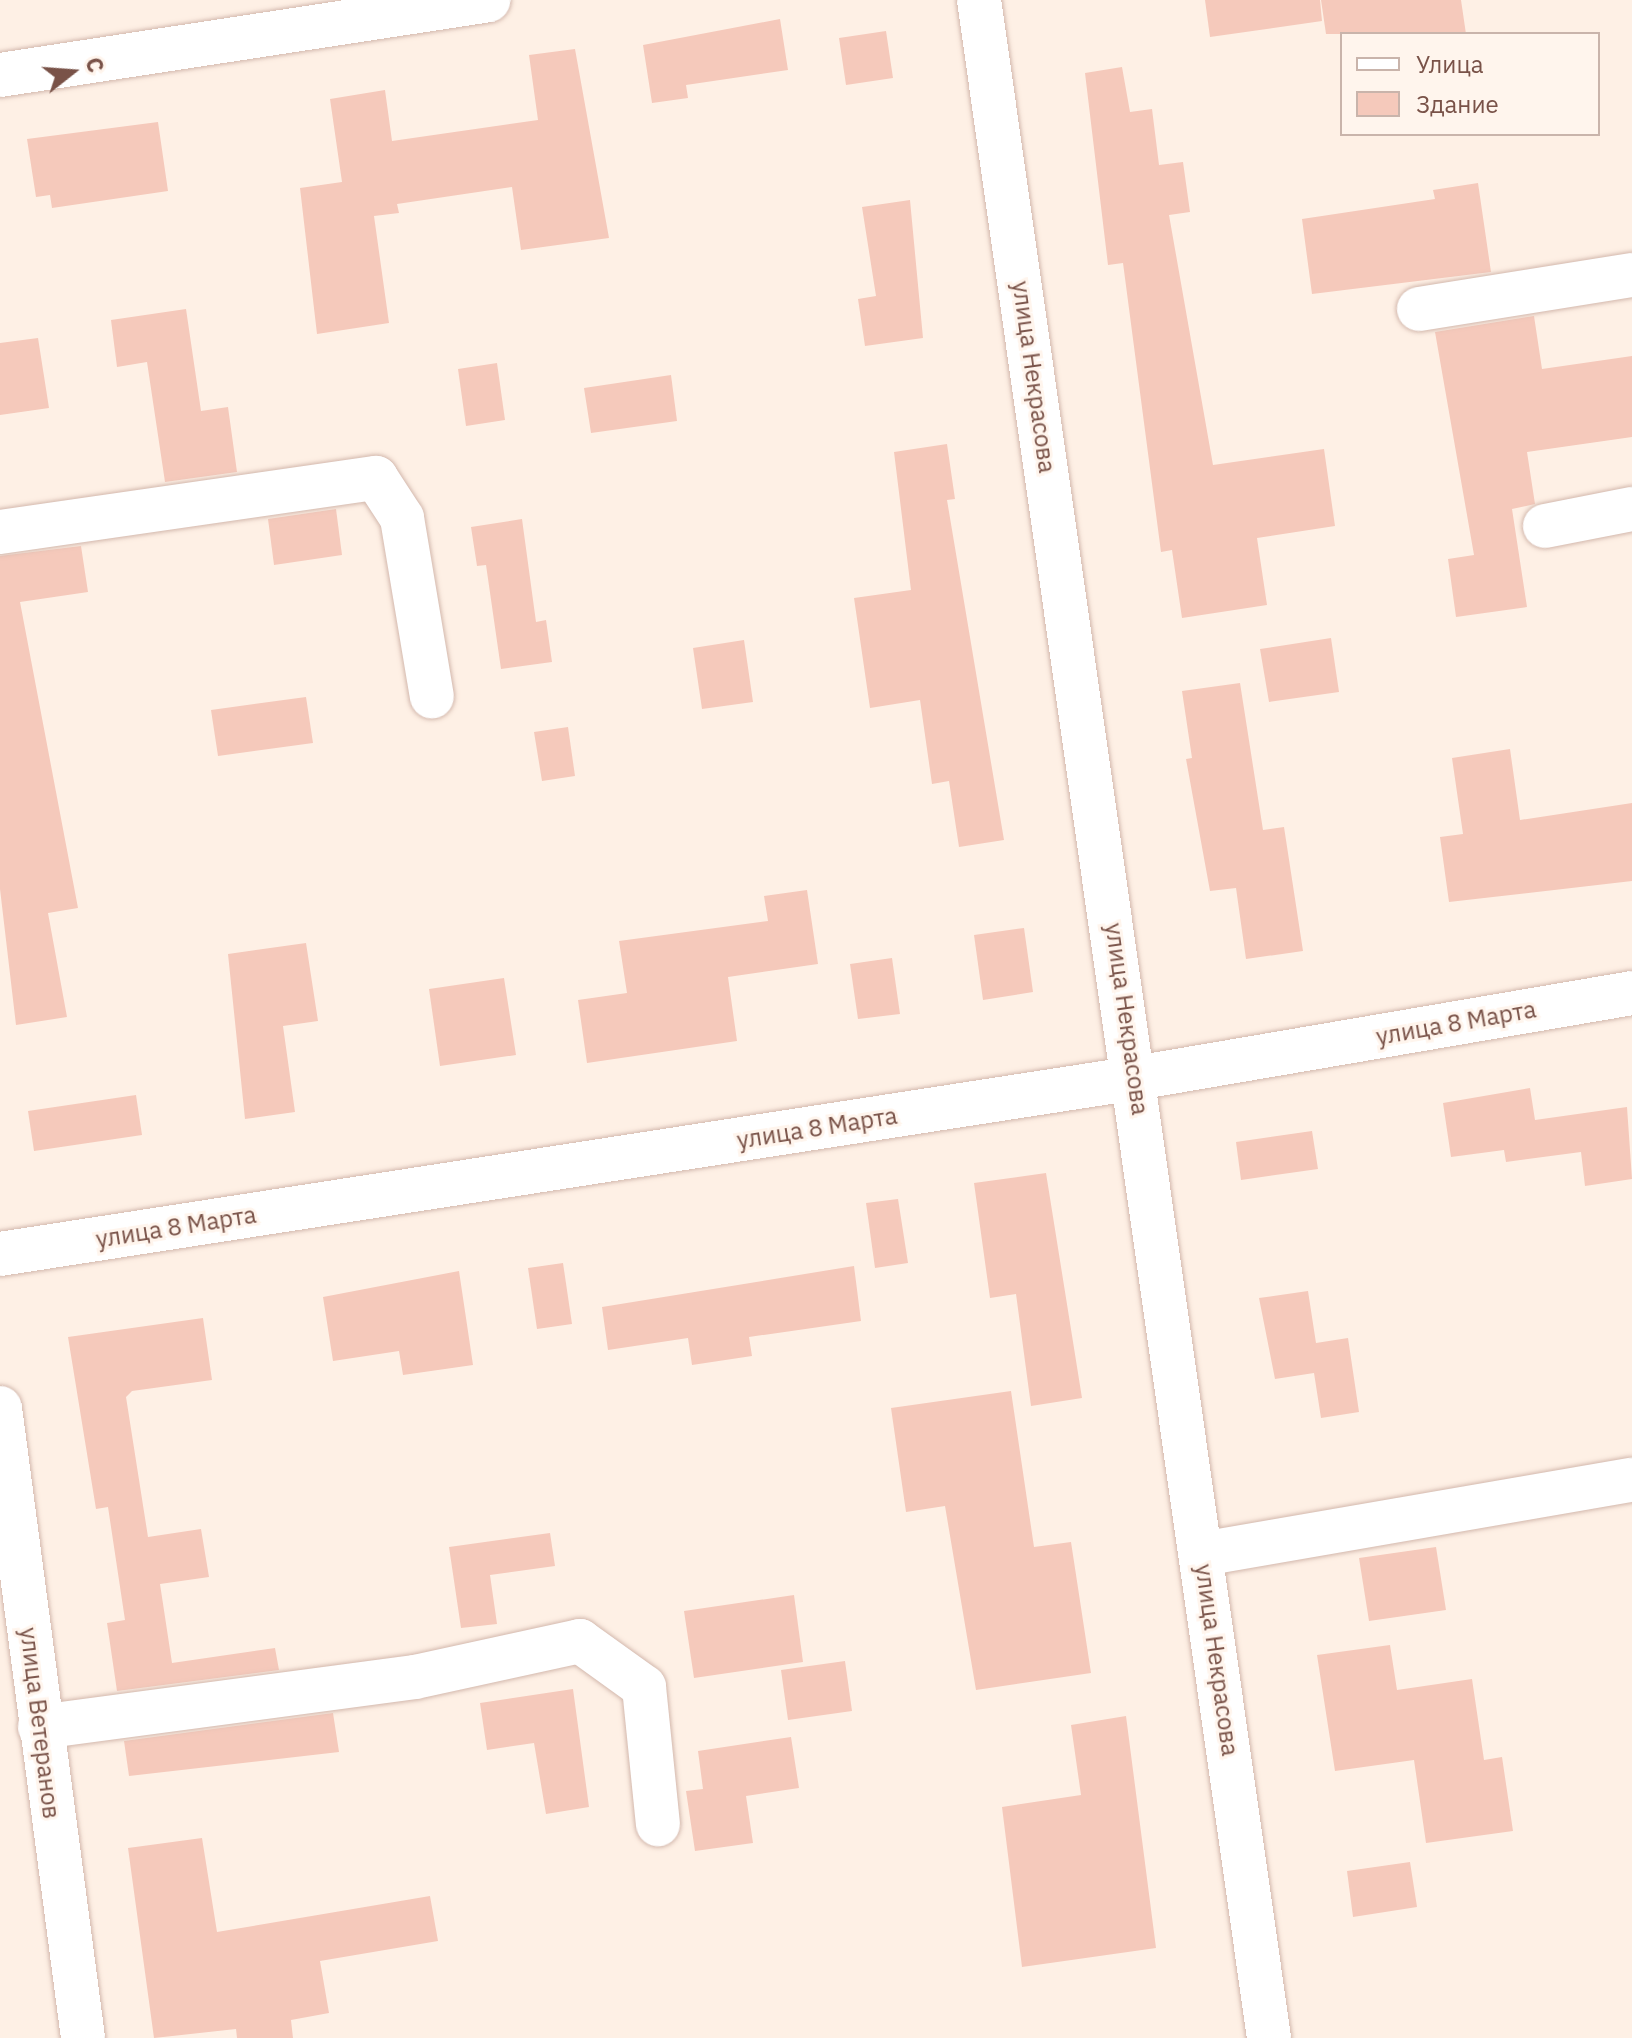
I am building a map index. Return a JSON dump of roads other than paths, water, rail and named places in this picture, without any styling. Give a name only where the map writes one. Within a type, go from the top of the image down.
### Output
[{"type":"street","points":[[0,75],[488,0]]},
{"type":"street","name":"улица Некрасова","points":[[979,0],[1136,1078],[1269,2038]]},
{"type":"street","points":[[1419,309],[1632,275]]},
{"type":"street","points":[[0,532],[376,478],[402,518],[432,697]]},
{"type":"street","points":[[1545,526],[1632,509]]},
{"type":"street","name":"улица 8 Марта","points":[[0,1254],[1136,1078],[1632,993]]},
{"type":"street","name":"улица Ветеранов","points":[[0,1408],[83,2038]]},
{"type":"street","points":[[1202,1554],[1632,1480]]},
{"type":"street","points":[[40,1727],[415,1677],[580,1641],[644,1687],[658,1824]]}]
